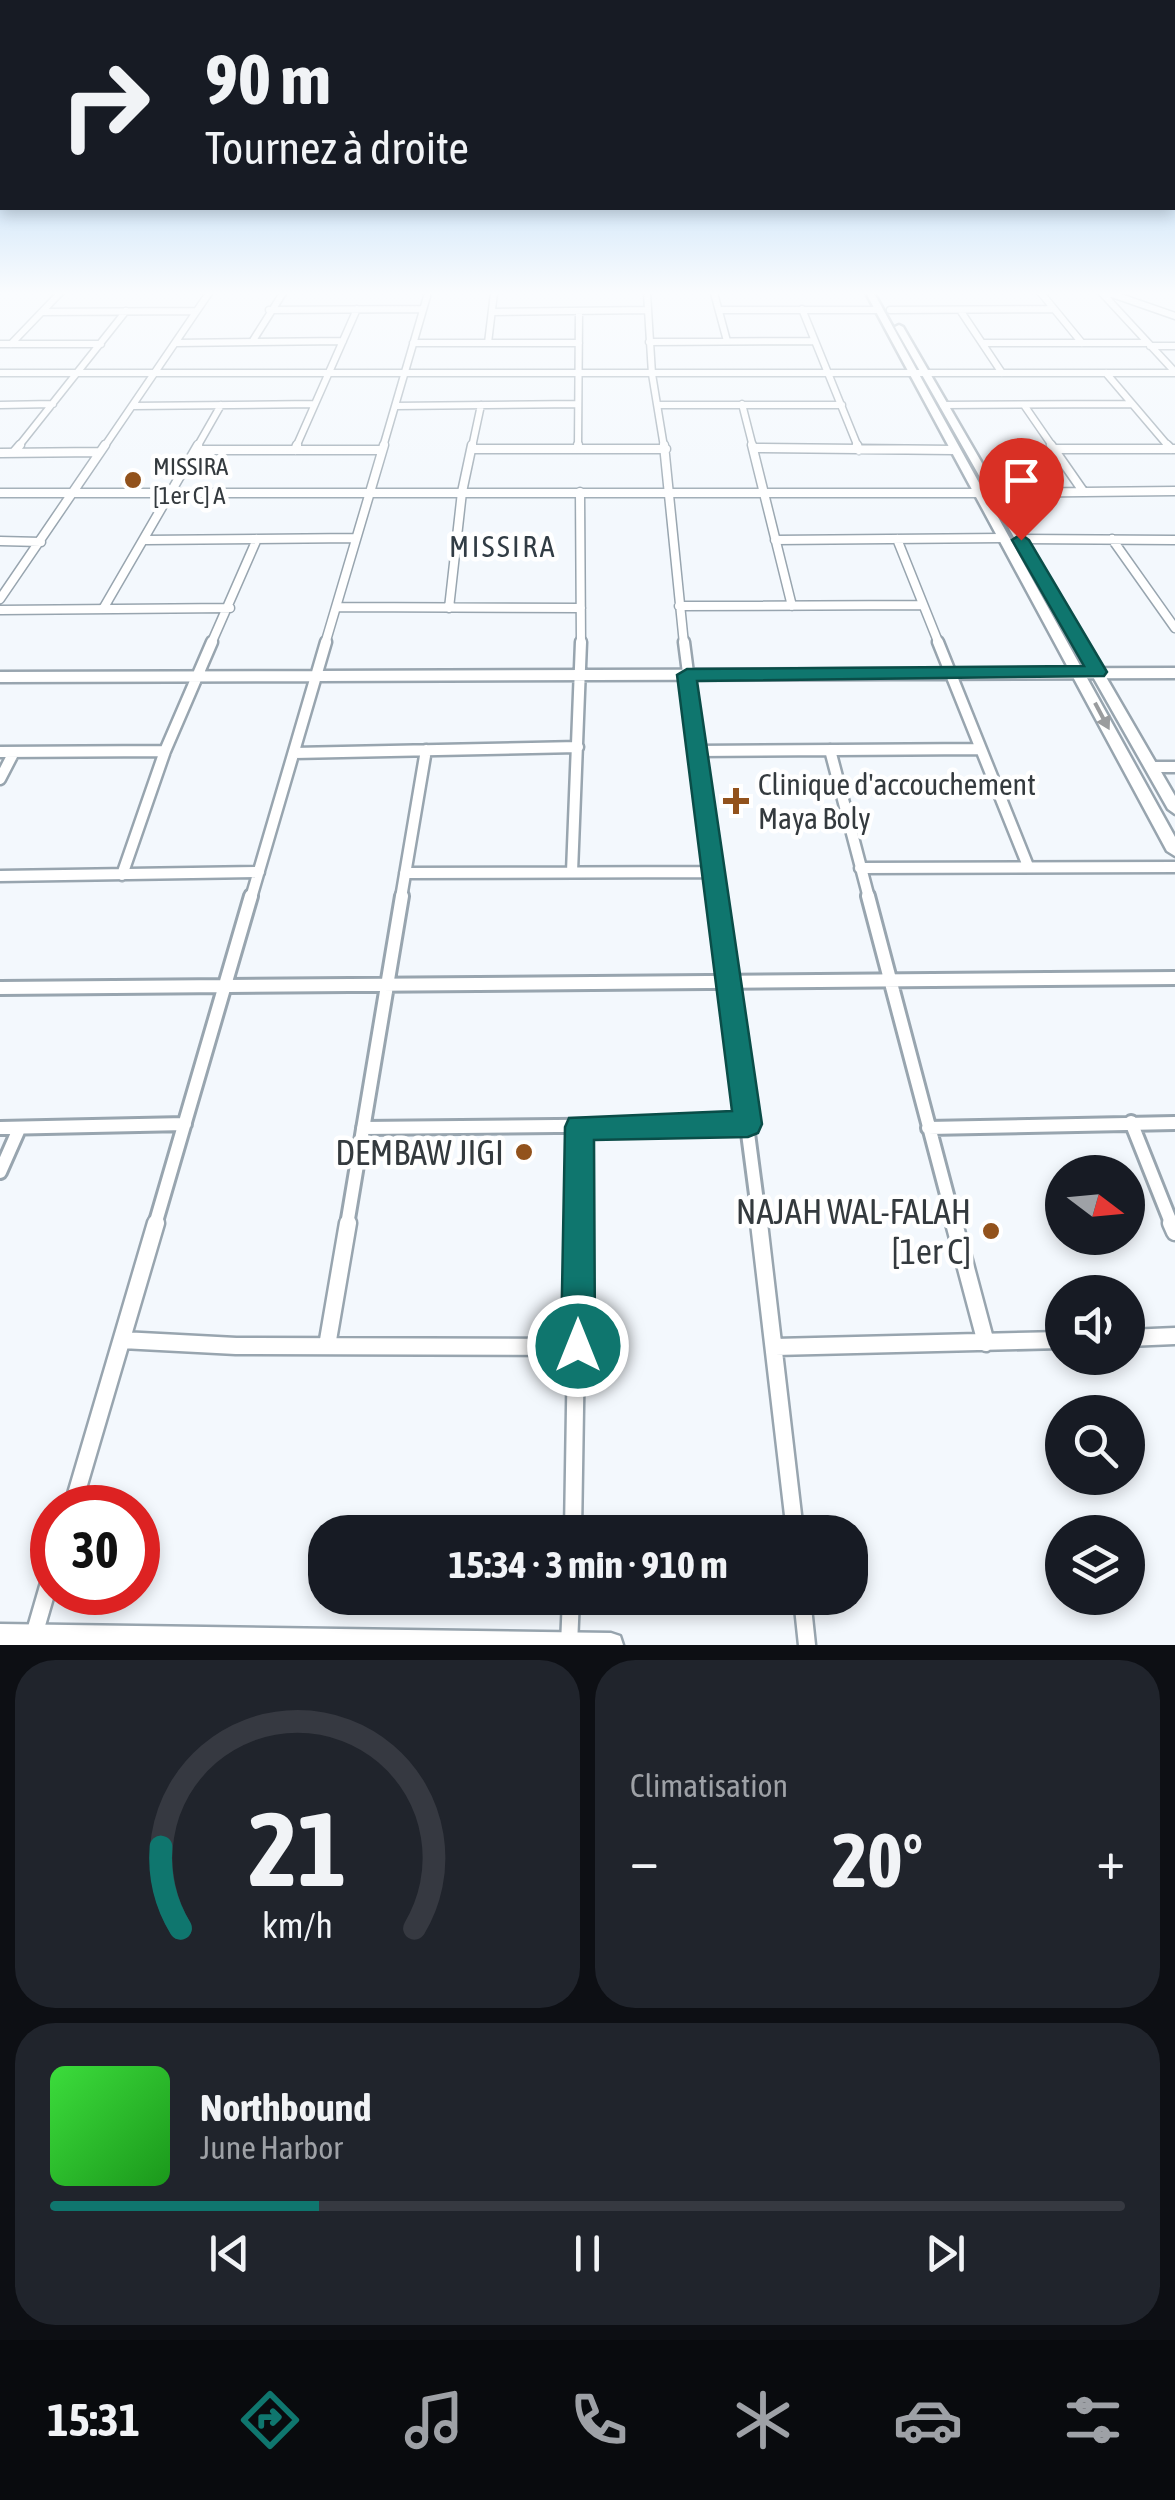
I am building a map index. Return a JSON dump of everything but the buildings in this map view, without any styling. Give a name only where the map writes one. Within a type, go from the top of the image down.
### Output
[{"type":"main road","points":[[916,370],[954,450],[1175,852]]},
{"type":"main road","points":[[918,373],[943,405],[995,493],[1175,809]]},
{"type":"main road","points":[[0,1636],[66,1641],[611,1645]]},
{"type":"street","points":[[14,452],[81,370]]},
{"type":"street","points":[[0,599],[158,370]]},
{"type":"street","points":[[295,450],[330,370]]},
{"type":"street","points":[[79,1485],[405,370]]},
{"type":"street","points":[[578,370],[578,449]]},
{"type":"street","points":[[651,370],[672,493],[679,606],[696,751],[748,1124],[793,1515]]},
{"type":"street","points":[[827,370],[859,450]]},
{"type":"street","points":[[0,373],[1175,372]]},
{"type":"street","points":[[1106,373],[1173,449]]},
{"type":"street","points":[[0,404],[54,404]]},
{"type":"street","points":[[133,406],[316,404]]},
{"type":"street","points":[[395,406],[578,404]]},
{"type":"street","points":[[742,404],[792,606]]},
{"type":"street","points":[[660,405],[842,404]]},
{"type":"street","points":[[943,405],[1132,404]]},
{"type":"street","points":[[103,609],[220,405]]},
{"type":"street","points":[[449,608],[462,492],[481,405]]},
{"type":"street","points":[[1024,405],[1083,491]]},
{"type":"street","points":[[753,448],[954,450]]},
{"type":"street","points":[[472,449],[666,449]]},
{"type":"street","points":[[1054,449],[1173,449]]},
{"type":"street","points":[[196,450],[382,450]]},
{"type":"street","points":[[0,452],[100,452]]},
{"type":"street","points":[[995,493],[1175,491]]},
{"type":"street","points":[[572,872],[581,676],[580,492]]},
{"type":"street","points":[[0,493],[978,492]]},
{"type":"street","points":[[146,540],[356,538]]},
{"type":"street","points":[[775,540],[1003,538]]},
{"type":"street","points":[[122,875],[165,752],[257,539]]},
{"type":"street","points":[[1112,539],[1175,628]]},
{"type":"street","points":[[897,540],[1028,866]]},
{"type":"street","points":[[1021,540],[1175,540]]},
{"type":"street","points":[[0,541],[42,542]]},
{"type":"street","points":[[679,606],[923,605]]},
{"type":"street","points":[[1160,606],[1175,606]]},
{"type":"street","points":[[336,607],[581,608]]},
{"type":"street","points":[[0,610],[230,608]]},
{"type":"street","points":[[0,677],[1175,673]]},
{"type":"street","points":[[294,753],[578,747]]},
{"type":"street","points":[[696,751],[981,749]]},
{"type":"street","points":[[328,1346],[426,750]]},
{"type":"street","points":[[830,750],[986,1343]]},
{"type":"street","points":[[0,752],[165,752]]},
{"type":"street","points":[[0,778],[14,752]]},
{"type":"street","points":[[1153,767],[1175,767]]},
{"type":"street","points":[[860,868],[1175,866]]},
{"type":"street","points":[[0,876],[259,872]]},
{"type":"street","points":[[406,873],[714,872]]},
{"type":"street","points":[[0,988],[226,981],[730,984],[1175,978]]},
{"type":"street","points":[[1131,1122],[1175,1232]]},
{"type":"street","points":[[928,1128],[1175,1123]]},
{"type":"street","points":[[0,1128],[185,1124]]},
{"type":"street","points":[[364,1128],[748,1124]]},
{"type":"street","points":[[573,1515],[580,1127]]},
{"type":"street","points":[[0,1172],[19,1128]]},
{"type":"street","points":[[1145,1337],[1175,1336]]},
{"type":"street","points":[[122,1340],[328,1346],[578,1346]]},
{"type":"street","points":[[776,1347],[1045,1341]]},
{"type":"street","points":[[34,1636],[40,1615]]},
{"type":"street","points":[[569,1644],[570,1615]]},
{"type":"street","points":[[804,1615],[807,1645]]},
{"type":"place","name":"MISSIRA [1er C] A","points":[[133,480]]},
{"type":"place","name":"Clinique d'accouchement Maya Boly","points":[[736,801]]},
{"type":"place","name":"DEMBAW JIGI","points":[[524,1152]]},
{"type":"place","name":"NAJAH WAL-FALAH [1er C]","points":[[991,1231]]},
{"type":"district","name":"MISSIRA","points":[[503,546]]},
{"type":"route","points":[[578,1346],[580,1127],[748,1124],[687,675],[1097,672],[1021,540]]}]
